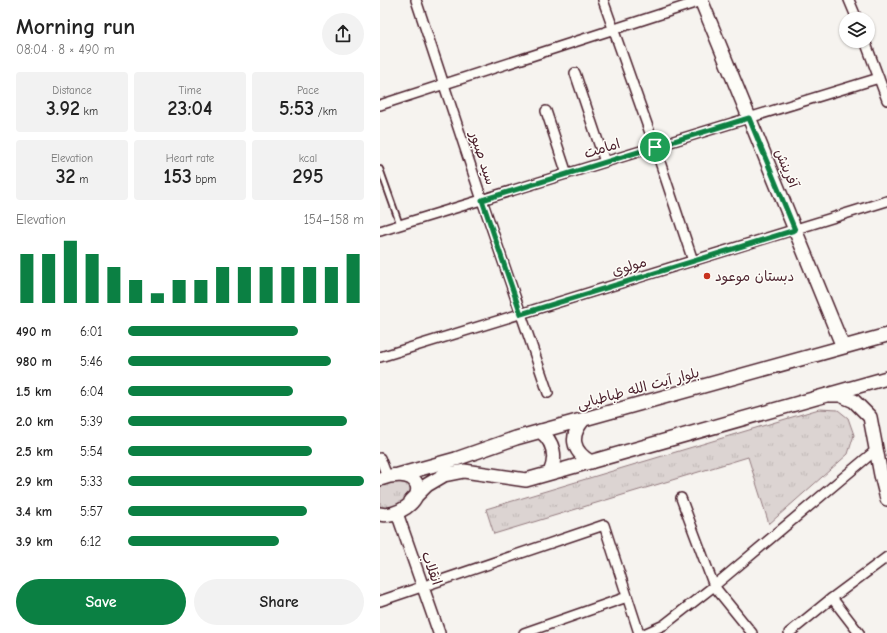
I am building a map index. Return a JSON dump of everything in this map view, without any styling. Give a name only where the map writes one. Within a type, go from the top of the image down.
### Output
[{"type":"main road","name":"آفرینش","points":[[702,0],[843,347]]},
{"type":"main road","name":"بلوار آیت الله طباطبایی","points":[[388,477],[456,459],[540,431],[887,335]]},
{"type":"main road","points":[[380,515],[390,515],[403,510],[427,485],[444,475],[464,471],[526,480],[887,378]]},
{"type":"main road","points":[[824,396],[840,395],[854,401],[870,417],[887,499]]},
{"type":"main road","points":[[584,419],[577,427],[574,438],[576,448],[582,456],[592,462]]},
{"type":"main road","points":[[540,431],[548,439],[553,449],[554,461],[550,473]]},
{"type":"main road","points":[[388,477],[408,477],[413,480],[416,484],[415,495],[411,501]]},
{"type":"street","name":"سید صبور","points":[[416,0],[548,393]]},
{"type":"street","points":[[603,0],[655,147],[693,261]]},
{"type":"street","points":[[380,105],[702,0]]},
{"type":"street","points":[[849,0],[854,12]]},
{"type":"street","points":[[868,48],[887,100]]},
{"type":"street","points":[[576,74],[605,162]]},
{"type":"street","name":"امامت","points":[[380,231],[879,78]]},
{"type":"street","points":[[546,111],[567,174]]},
{"type":"street","name":"مولوی","points":[[380,357],[887,202]]},
{"type":"street","points":[[646,633],[664,625],[714,586],[876,450]]},
{"type":"street","points":[[380,458],[388,477]]},
{"type":"street","points":[[681,498],[714,586],[752,633]]},
{"type":"street","name":"انقلاب","points":[[397,513],[439,633]]},
{"type":"street","points":[[380,600],[604,525],[639,633]]},
{"type":"street","points":[[789,633],[887,556]]},
{"type":"street","points":[[524,633],[627,597]]},
{"type":"street","points":[[832,598],[859,633]]},
{"type":"lane","points":[[380,169],[400,225]]},
{"type":"green space","points":[[819,409],[838,410],[848,418],[854,435],[848,454],[769,524],[748,457],[494,534],[486,509]]},
{"type":"green space","points":[[406,481],[413,489],[400,507],[380,510],[380,485],[382,483]]},
{"type":"place","name":"دبستان موعود","points":[[707,276]]},
{"type":"route","points":[[749,118],[795,230],[521,314],[482,200],[655,147],[749,118]]}]
